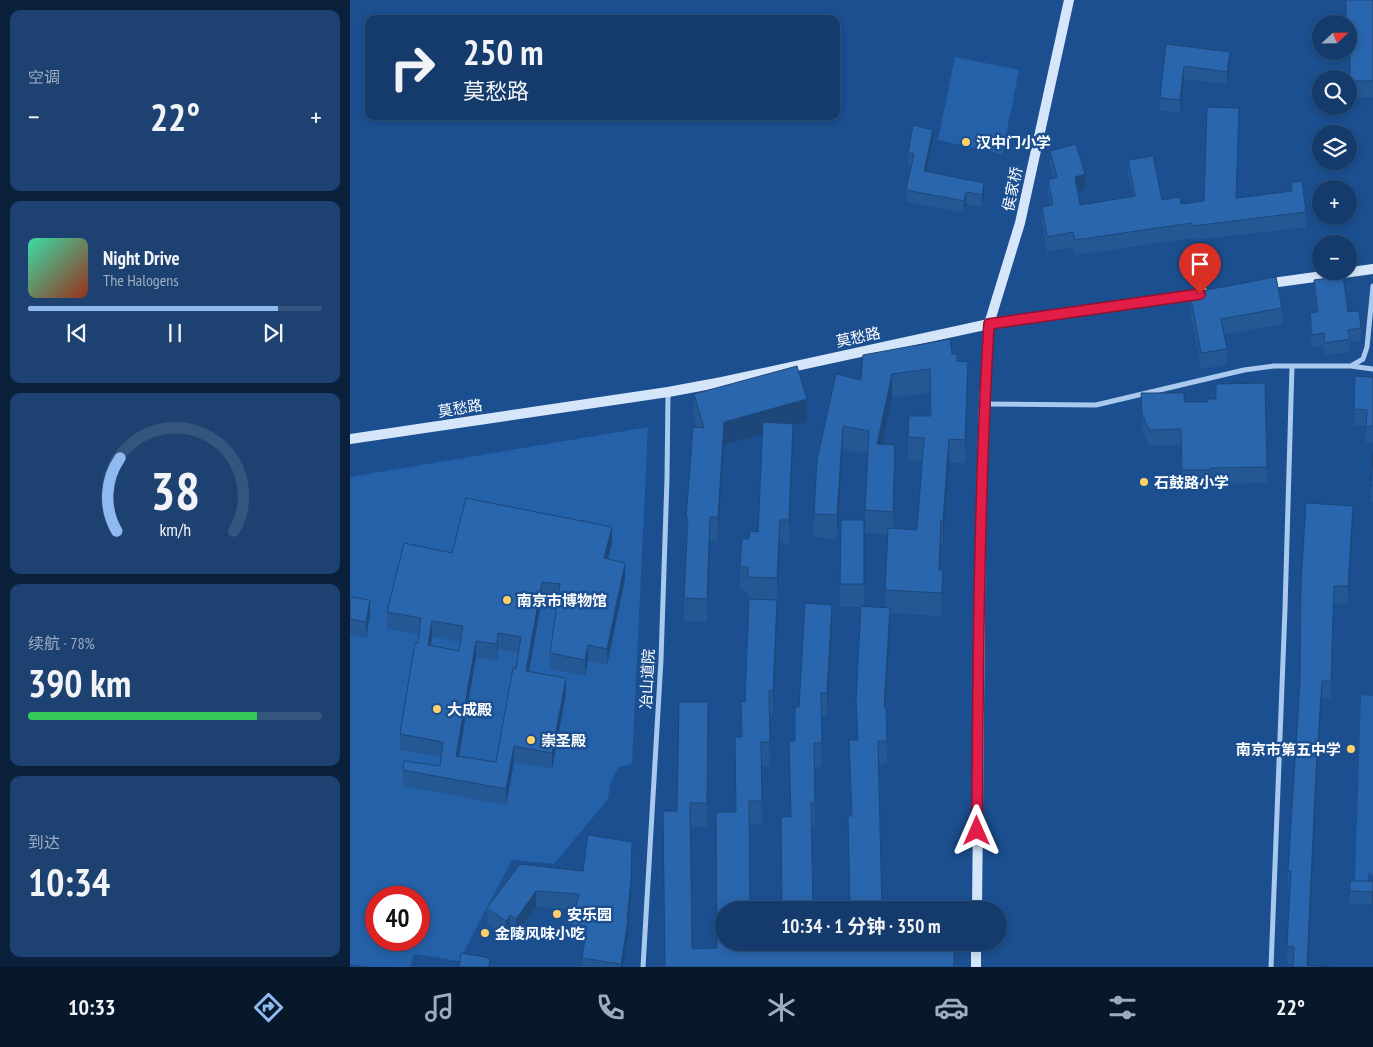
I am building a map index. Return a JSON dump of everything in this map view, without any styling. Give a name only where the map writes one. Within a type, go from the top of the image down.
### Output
[{"type":"main road","name":"侯家桥","points":[[977,901],[981,502],[989,324],[1020,222],[1069,0]]},
{"type":"main road","points":[[1255,286],[1373,269]]},
{"type":"main road","name":"莫愁路","points":[[350,439],[668,392],[989,324],[1216,291]]},
{"type":"main road","points":[[976,951],[976,967]]},
{"type":"street","points":[[1351,366],[1363,359],[1368,348],[1373,286]]},
{"type":"street","points":[[984,404],[1096,405],[1244,370],[1274,366],[1351,366],[1373,369]]},
{"type":"street","points":[[1271,967],[1292,366]]},
{"type":"street","name":"冶山道院","points":[[643,967],[661,660],[667,488],[668,392]]},
{"type":"shaded area","points":[[955,57],[1019,70],[1002,154],[938,140]]},
{"type":"shaded area","points":[[648,427],[632,764],[619,767],[611,781],[608,799],[554,864],[512,860],[459,961],[414,954],[410,967],[370,967],[350,964],[350,477]]},
{"type":"shaded area","points":[[1361,695],[1373,696],[1373,876],[1369,872],[1367,882],[1355,881]]},
{"type":"building","points":[[1346,0],[1373,0],[1373,81],[1357,81],[1357,70],[1350,70],[1350,60],[1358,60],[1358,15],[1346,15]]},
{"type":"building","points":[[1166,44],[1230,52],[1227,72],[1184,66],[1180,100],[1160,98]]},
{"type":"building","points":[[1207,107],[1239,108],[1236,198],[1292,191],[1291,182],[1302,181],[1306,212],[1193,226],[1192,223],[1075,240],[1073,232],[1047,237],[1042,207],[1053,205],[1048,180],[1057,177],[1050,151],[1076,144],[1085,174],[1075,177],[1080,205],[1135,196],[1128,160],[1153,156],[1162,200],[1180,197],[1181,204],[1204,201]]},
{"type":"building","points":[[913,125],[933,130],[924,171],[984,183],[982,195],[966,192],[964,201],[906,190],[914,154],[908,153]]},
{"type":"building","points":[[1276,277],[1282,308],[1221,319],[1227,349],[1201,353],[1190,293]]},
{"type":"building","points":[[1314,280],[1344,280],[1348,312],[1359,311],[1361,328],[1348,330],[1350,339],[1325,343],[1324,333],[1312,335],[1310,313],[1318,312]]},
{"type":"building","points":[[950,339],[952,354],[957,354],[957,361],[968,362],[965,440],[949,439],[943,521],[941,520],[939,570],[943,571],[942,593],[885,590],[888,528],[917,530],[924,438],[908,437],[909,416],[931,416],[930,369],[892,374],[877,444],[895,445],[893,512],[865,510],[869,431],[843,426],[837,515],[814,514],[817,460],[836,374],[861,380],[863,355]]},
{"type":"building","points":[[797,366],[807,399],[724,422],[718,517],[710,517],[707,599],[684,598],[688,518],[686,518],[693,427],[704,428],[694,394]]},
{"type":"building","points":[[1355,376],[1373,377],[1373,426],[1366,427],[1367,410],[1354,409]]},
{"type":"building","name":"石鼓路小学","points":[[1265,383],[1267,467],[1182,470],[1181,429],[1150,430],[1142,413],[1141,393],[1184,393],[1184,402],[1208,402],[1208,399],[1216,399],[1216,384]]},
{"type":"building","points":[[763,422],[793,424],[789,520],[780,520],[777,578],[748,577],[748,567],[740,567],[742,539],[749,539],[750,531],[758,532]]},
{"type":"building","points":[[1373,453],[1373,486],[1371,486]]},
{"type":"building","points":[[466,498],[612,527],[604,558],[625,563],[607,649],[588,645],[585,660],[550,653],[560,584],[542,582],[526,671],[566,678],[552,753],[514,746],[506,789],[403,770],[404,761],[440,766],[443,742],[400,734],[415,643],[418,643],[421,618],[387,612],[404,543],[452,553]],"holes":[[[432,621],[463,626],[459,651],[428,645]],[[498,633],[521,637],[516,669],[513,668],[496,762],[456,756],[476,641],[497,644]]]},
{"type":"building","points":[[1306,503],[1353,506],[1348,586],[1334,586],[1331,681],[1322,681],[1316,773],[1307,965],[1329,967],[1293,967],[1294,947],[1287,946],[1291,871],[1288,871],[1300,681],[1301,583]]},
{"type":"building","points":[[841,520],[864,520],[864,584],[840,584]]},
{"type":"building","points":[[350,597],[370,600],[366,622],[350,619]]},
{"type":"building","points":[[749,599],[777,600],[773,691],[769,691],[770,742],[761,742],[762,801],[749,801],[750,901],[717,901],[716,812],[736,812],[735,737],[742,737],[741,702],[745,702]]},
{"type":"building","points":[[805,603],[832,605],[827,693],[821,693],[822,743],[814,743],[815,803],[811,803],[813,901],[782,901],[781,817],[791,817],[789,741],[795,741],[795,707],[799,707]]},
{"type":"building","points":[[861,606],[890,608],[884,707],[886,707],[887,741],[878,741],[882,901],[850,901],[848,816],[852,816],[849,740],[858,740],[856,700]]},
{"type":"building","points":[[679,702],[708,702],[707,803],[690,803],[692,949],[715,948],[715,951],[954,951],[954,967],[665,967],[663,811],[677,811]]},
{"type":"building","points":[[588,835],[632,842],[628,920],[621,964],[582,958],[587,926],[571,925],[579,894],[536,891],[516,919],[510,915],[506,921],[487,908],[520,864],[583,871]]},
{"type":"building","points":[[1350,881],[1373,881],[1373,892],[1350,891]]},
{"type":"building","points":[[461,953],[490,958],[489,967],[459,967]]},
{"type":"place","name":"汉中门小学","points":[[966,142]]},
{"type":"place","name":"石鼓路小学","points":[[1144,482]]},
{"type":"place","name":"南京市博物馆","points":[[507,600]]},
{"type":"place","name":"大成殿","points":[[437,709]]},
{"type":"place","name":"崇圣殿","points":[[531,740]]},
{"type":"place","name":"南京市第五中学","points":[[1351,749]]},
{"type":"place","name":"安乐园","points":[[557,914]]},
{"type":"place","name":"金陵风味小吃","points":[[485,933]]},
{"type":"route","points":[[977,831],[981,502],[989,324],[1200,294]]}]
